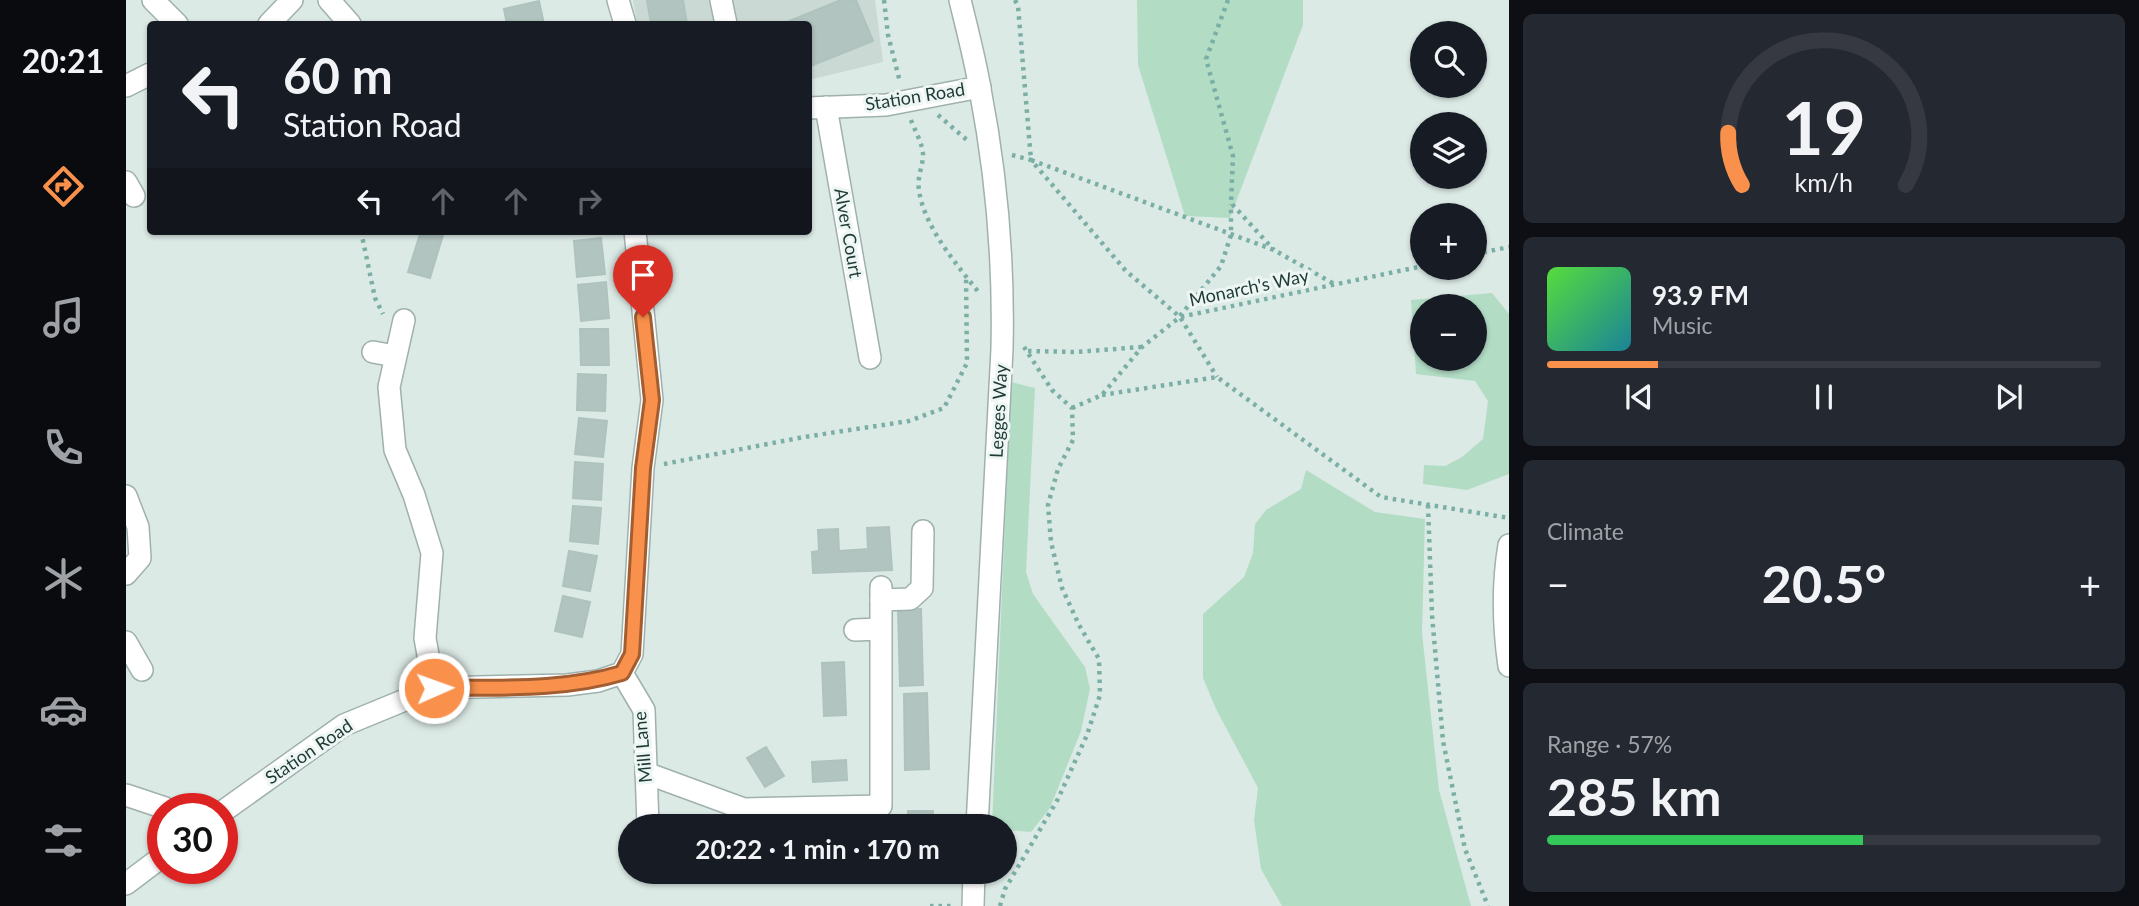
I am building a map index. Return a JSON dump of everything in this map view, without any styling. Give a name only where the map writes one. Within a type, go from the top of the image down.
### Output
[{"type":"street","points":[[153,0],[174,21]]},
{"type":"street","points":[[272,21],[292,0]]},
{"type":"street","points":[[329,0],[347,21]]},
{"type":"street","points":[[618,0],[624,21]]},
{"type":"street","points":[[721,0],[725,21]]},
{"type":"street","name":"Legges Way","points":[[960,0],[980,87],[990,149],[1003,299],[978,814]]},
{"type":"street","points":[[126,86],[147,76]]},
{"type":"street","name":"Station Road","points":[[817,108],[886,105],[980,87]]},
{"type":"street","name":"Alver Court","points":[[817,108],[870,358]]},
{"type":"street","points":[[622,673],[632,654],[635,631],[643,468],[652,400],[635,235]]},
{"type":"street","points":[[404,320],[389,387],[395,450],[414,495],[432,553],[425,638],[434,688]]},
{"type":"street","points":[[373,352],[396,349]]},
{"type":"street","points":[[126,496],[138,527],[139,558],[126,575]]},
{"type":"street","points":[[646,773],[744,809],[881,806],[881,593],[910,599],[922,588],[923,531]]},
{"type":"street","points":[[1509,545],[1503,625],[1509,666]]},
{"type":"street","points":[[855,630],[880,629]]},
{"type":"street","points":[[126,642],[142,670]]},
{"type":"street","name":"Station Road","points":[[238,801],[344,725],[434,688],[567,685],[598,681],[622,673]]},
{"type":"street","name":"Mill Lane","points":[[622,673],[644,710],[648,814]]},
{"type":"street","points":[[126,795],[147,802]]},
{"type":"street","points":[[126,884],[147,868]]},
{"type":"street","points":[[972,906],[973,884]]},
{"type":"path","points":[[884,0],[888,35],[911,100],[923,155],[919,170],[919,189],[928,219],[985,300]]},
{"type":"path","points":[[1015,0],[1018,6],[1031,160],[1126,271],[1180,317],[1217,377],[1381,497],[1509,518]]},
{"type":"path","points":[[1180,317],[1221,266],[1231,235],[1233,156],[1206,59],[1228,0]]},
{"type":"path","points":[[911,100],[974,147],[1031,160],[1274,250],[1336,285]]},
{"type":"path","points":[[1231,203],[1274,250]]},
{"type":"path","points":[[362,235],[375,298],[396,349]]},
{"type":"path","points":[[1487,252],[1509,247]]},
{"type":"path","name":"Monarch's Way","points":[[1072,408],[1102,395],[1142,347],[1180,317],[1410,269]]},
{"type":"path","points":[[643,468],[804,437],[909,421],[944,408],[967,363],[966,276]]},
{"type":"path","points":[[1000,906],[1005,889],[1058,799],[1087,735],[1101,695],[1099,659],[1062,588],[1051,542],[1048,505],[1058,469],[1073,440],[1072,408],[1052,390],[1020,342]]},
{"type":"path","points":[[1028,351],[1076,352],[1142,347]]},
{"type":"path","points":[[1102,395],[1217,377]]},
{"type":"path","points":[[1428,505],[1432,615],[1443,741],[1465,849],[1488,906]]},
{"type":"path","points":[[930,906],[962,906]]},
{"type":"shaded area","points":[[633,0],[875,0],[883,62],[812,79],[812,21],[636,21]]},
{"type":"green space","points":[[1137,0],[1303,0],[1303,25],[1230,218],[1185,216],[1138,65]]},
{"type":"green space","points":[[1492,293],[1509,314],[1509,474],[1467,490],[1423,484],[1424,465],[1445,466],[1462,457],[1483,439],[1488,401],[1475,381],[1416,374],[1416,371],[1487,371],[1487,294],[1480,294]]},
{"type":"green space","points":[[1011,382],[1035,388],[1026,572],[1033,594],[1085,667],[1090,689],[1081,731],[1050,808],[1031,832],[1017,831],[1017,814],[993,814]]},
{"type":"green space","points":[[1306,470],[1375,512],[1425,519],[1422,633],[1439,790],[1471,906],[1282,906],[1261,869],[1254,820],[1258,788],[1216,709],[1203,678],[1203,614],[1244,577],[1253,553],[1255,524],[1266,510],[1301,489]]},
{"type":"building","points":[[647,0],[683,0],[686,21],[650,21]]},
{"type":"building","points":[[841,0],[856,0],[873,41],[812,65],[812,21],[789,21]]},
{"type":"building","points":[[539,1],[543,21],[506,21],[504,9]]},
{"type":"building","points":[[420,235],[443,235],[430,278],[408,272]]},
{"type":"building","points":[[601,238],[605,274],[577,277],[574,241]]},
{"type":"building","points":[[606,282],[609,318],[581,321],[578,285]]},
{"type":"building","points":[[580,329],[608,329],[609,365],[581,365]]},
{"type":"building","points":[[578,374],[606,375],[605,411],[577,410]]},
{"type":"building","points":[[579,418],[607,421],[603,457],[575,454]]},
{"type":"building","points":[[575,462],[603,464],[601,500],[573,498]]},
{"type":"building","points":[[573,506],[601,508],[598,544],[570,541]]},
{"type":"building","points":[[889,527],[892,570],[813,573],[812,552],[819,551],[818,530],[838,529],[839,551],[868,549],[867,528]]},
{"type":"building","points":[[569,551],[597,556],[590,591],[563,586]]},
{"type":"building","points":[[563,596],[590,602],[582,637],[555,631]]},
{"type":"building","points":[[898,609],[921,609],[923,685],[900,686]]},
{"type":"building","points":[[844,662],[846,715],[824,716],[822,663]]},
{"type":"building","points":[[927,693],[929,769],[905,770],[904,694]]},
{"type":"building","points":[[766,747],[784,776],[765,787],[747,758]]},
{"type":"building","points":[[846,760],[847,780],[813,782],[812,762]]},
{"type":"building","points":[[908,811],[933,811],[933,814],[908,814]]},
{"type":"route","points":[[434,688],[567,685],[598,681],[622,673],[632,654],[635,631],[643,468],[652,400],[643,317]]}]
